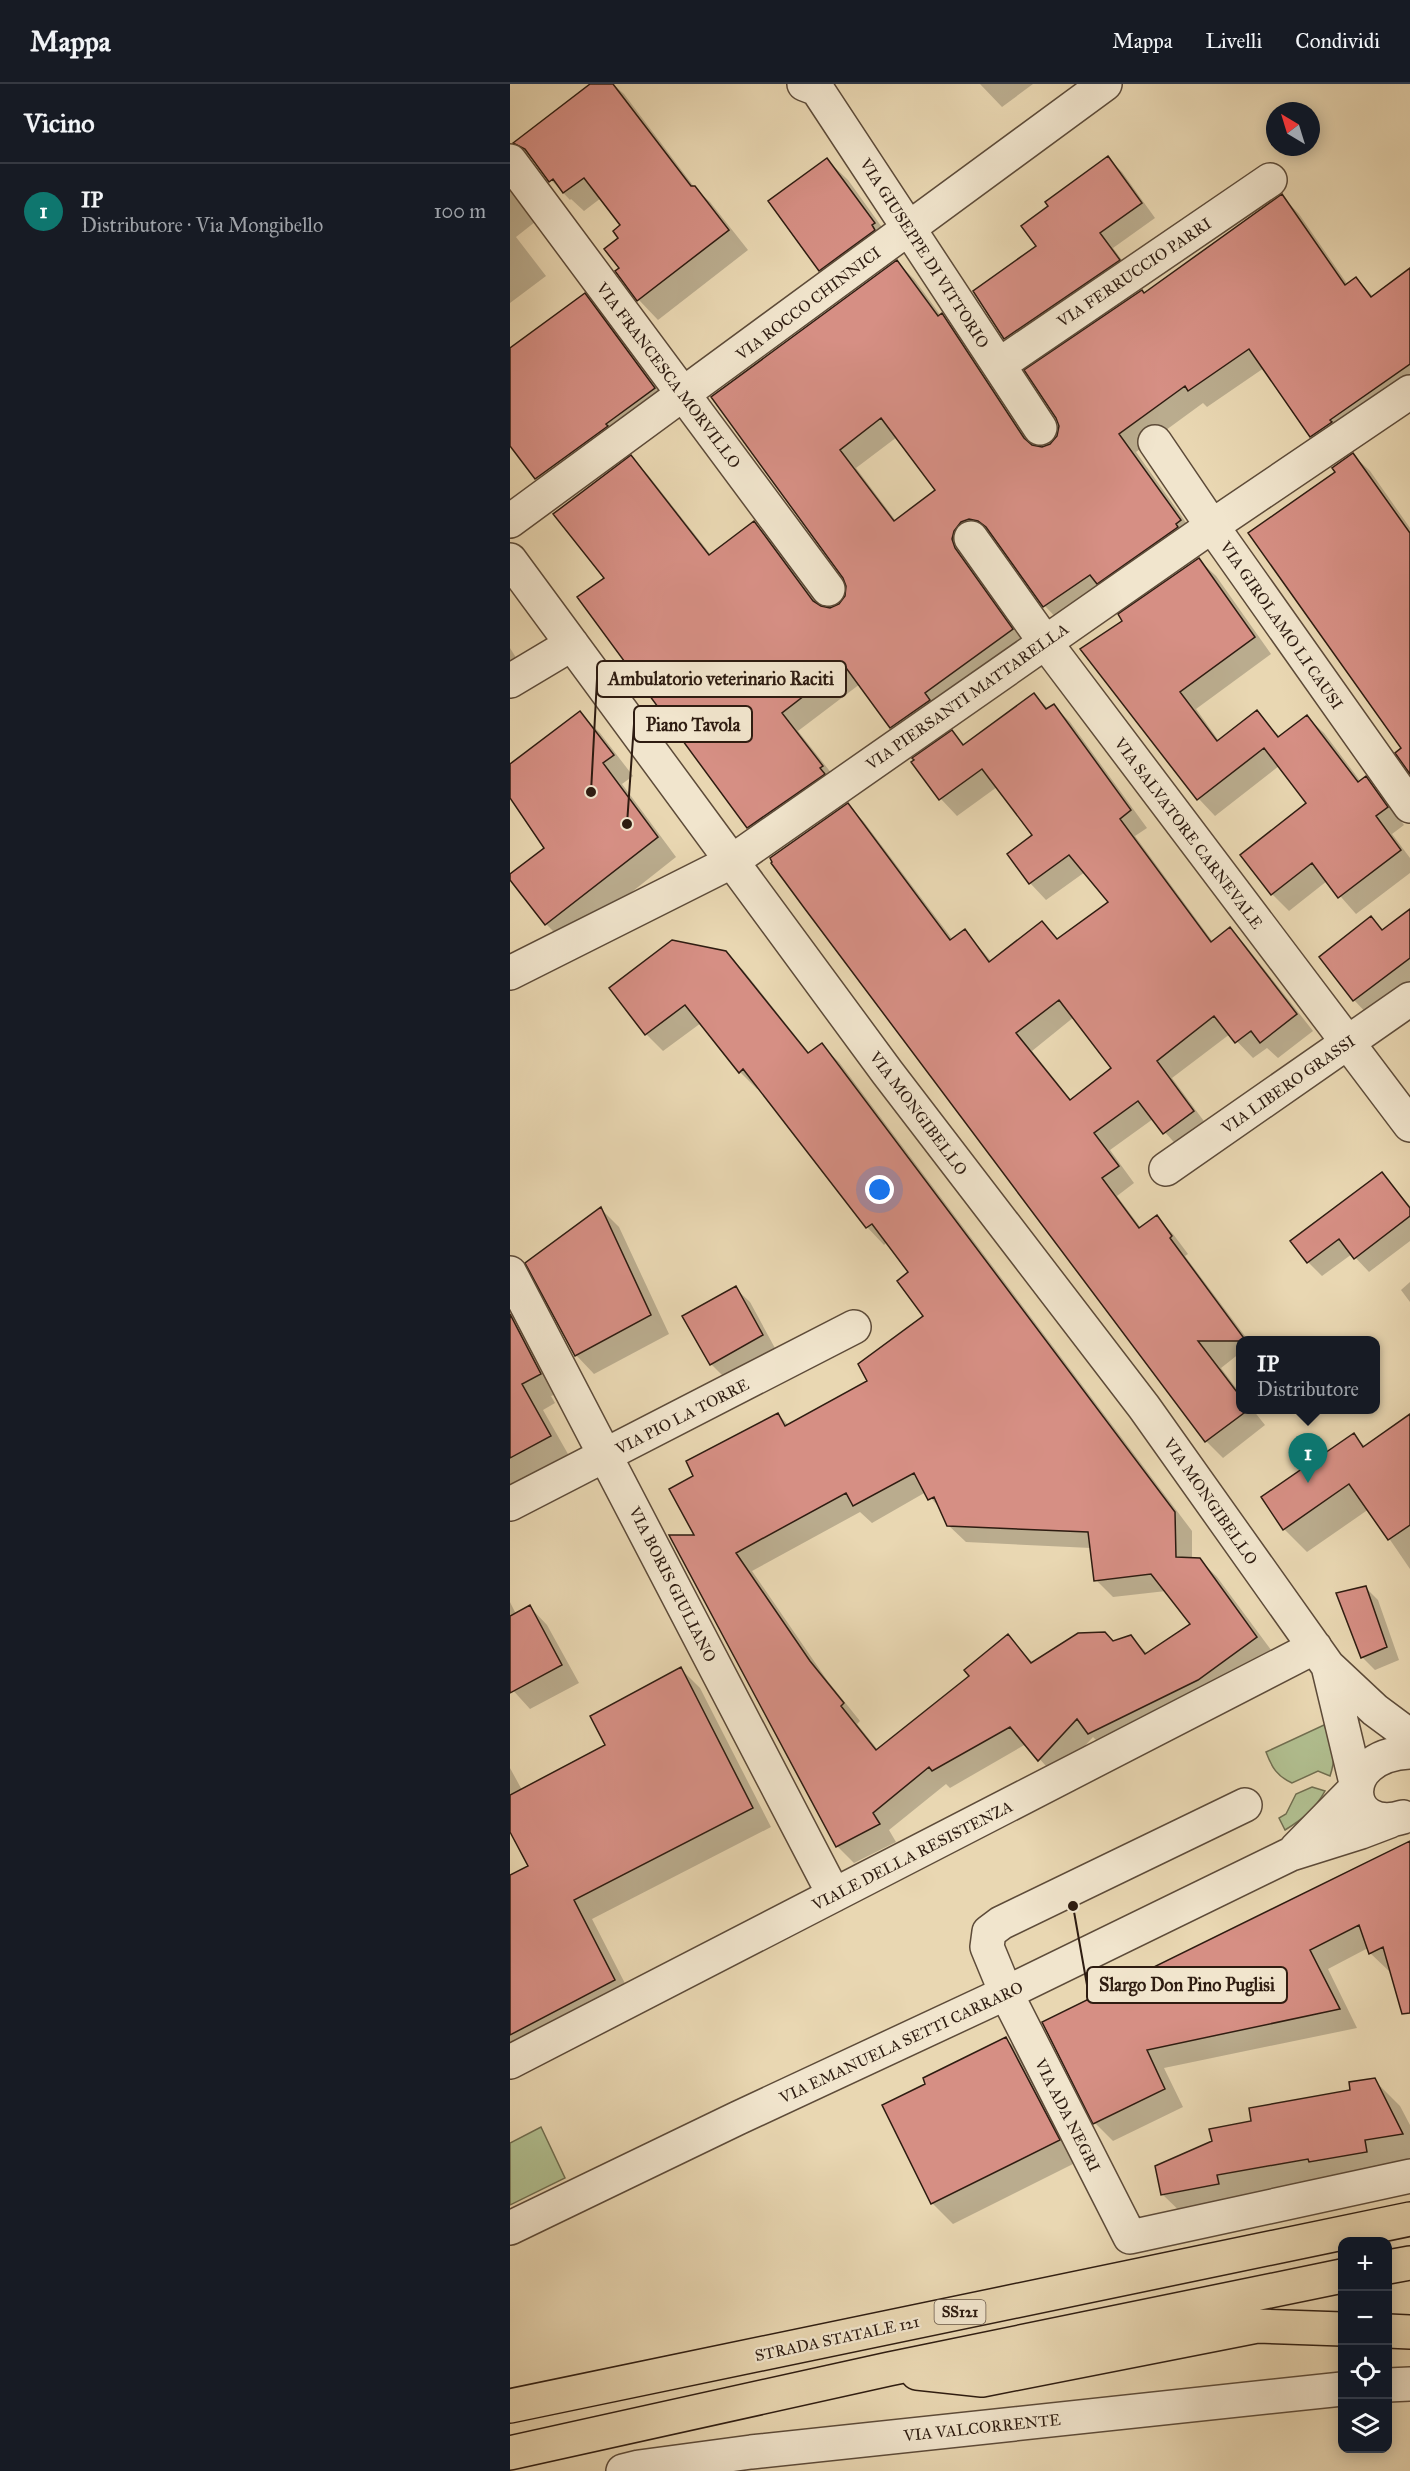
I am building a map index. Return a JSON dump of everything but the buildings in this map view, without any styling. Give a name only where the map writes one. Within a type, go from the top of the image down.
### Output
[{"type":"main road","name":"STRADA STATALE 121","points":[[510,2406],[1410,2219]]},
{"type":"main road","points":[[1392,2266],[1410,2263]]},
{"type":"main road","points":[[510,2453],[889,2369],[1338,2277]]},
{"type":"main road","points":[[889,2369],[982,2380],[1257,2326],[1338,2329]]},
{"type":"main road","points":[[1392,2331],[1410,2332]]},
{"type":"street","name":"VIA GIUSEPPE DI VITTORIO","points":[[804,84],[817,90],[1040,428]]},
{"type":"street","name":"VIA ROCCO CHINNICI","points":[[510,521],[1105,84]]},
{"type":"street","name":"VIA FRANCESCA MORVILLO","points":[[510,161],[828,590]]},
{"type":"street","name":"VIA FERRUCCIO PARRI","points":[[999,365],[1270,180]]},
{"type":"street","name":"VIA PIERSANTI MATTARELLA","points":[[510,973],[731,862],[1212,526],[1410,393]]},
{"type":"street","name":"VIA GIROLAMO LI CAUSI","points":[[1155,442],[1410,806]]},
{"type":"street","name":"VIA SALVATORE CARNEVALE","points":[[971,538],[1045,642],[1410,1125]]},
{"type":"street","name":"VIA MONGIBELLO","points":[[510,560],[887,1072],[1150,1416],[1321,1657]]},
{"type":"street","points":[[510,681],[572,644]]},
{"type":"street","name":"VIA LIBERO GRASSI","points":[[1166,1169],[1410,999]]},
{"type":"street","name":"VIA BORIS GIULIANO","points":[[510,1273],[834,1895]]},
{"type":"street","name":"VIA PIO LA TORRE","points":[[510,1504],[854,1327]]},
{"type":"street","points":[[1321,1657],[1375,1710],[1402,1730],[1410,1739]]},
{"type":"street","points":[[1321,1657],[1356,1785],[1357,1798],[1370,1815],[1400,1818]]},
{"type":"street","name":"VIALE DELLA RESISTENZA","points":[[510,2062],[834,1895],[1321,1657]]},
{"type":"street","points":[[1291,1854],[1356,1785],[1361,1773],[1369,1766],[1398,1753],[1410,1752]]},
{"type":"street","name":"VIA ADA NEGRI","points":[[1245,1805],[1001,1923],[989,1932],[987,1947],[1006,1993],[1130,2237],[1410,2176]]},
{"type":"street","points":[[1291,1854],[1400,1818]]},
{"type":"street","name":"VIA EMANUELA SETTI CARRARO","points":[[510,2228],[1006,1993],[1291,1854]]},
{"type":"street","points":[[1392,2385],[1410,2384]]},
{"type":"street","name":"VIA VALCORRENTE","points":[[622,2471],[751,2452],[1338,2389]]},
{"type":"green space","points":[[1324,1725],[1333,1750],[1330,1776],[1318,1771],[1292,1783],[1279,1774],[1266,1752]]},
{"type":"green space","points":[[1312,1787],[1325,1791],[1308,1813],[1285,1830],[1279,1818],[1286,1814],[1296,1794]]},
{"type":"green space","points":[[541,2127],[565,2178],[510,2205],[510,2143]]},
{"type":"place","name":"Ambulatorio veterinario Raciti","points":[[591,792]]},
{"type":"place","name":"Piano Tavola","points":[[627,824]]},
{"type":"place","name":"IP","points":[[1308,1483]]},
{"type":"place","name":"Slargo Don Pino Puglisi","points":[[1073,1906]]}]
